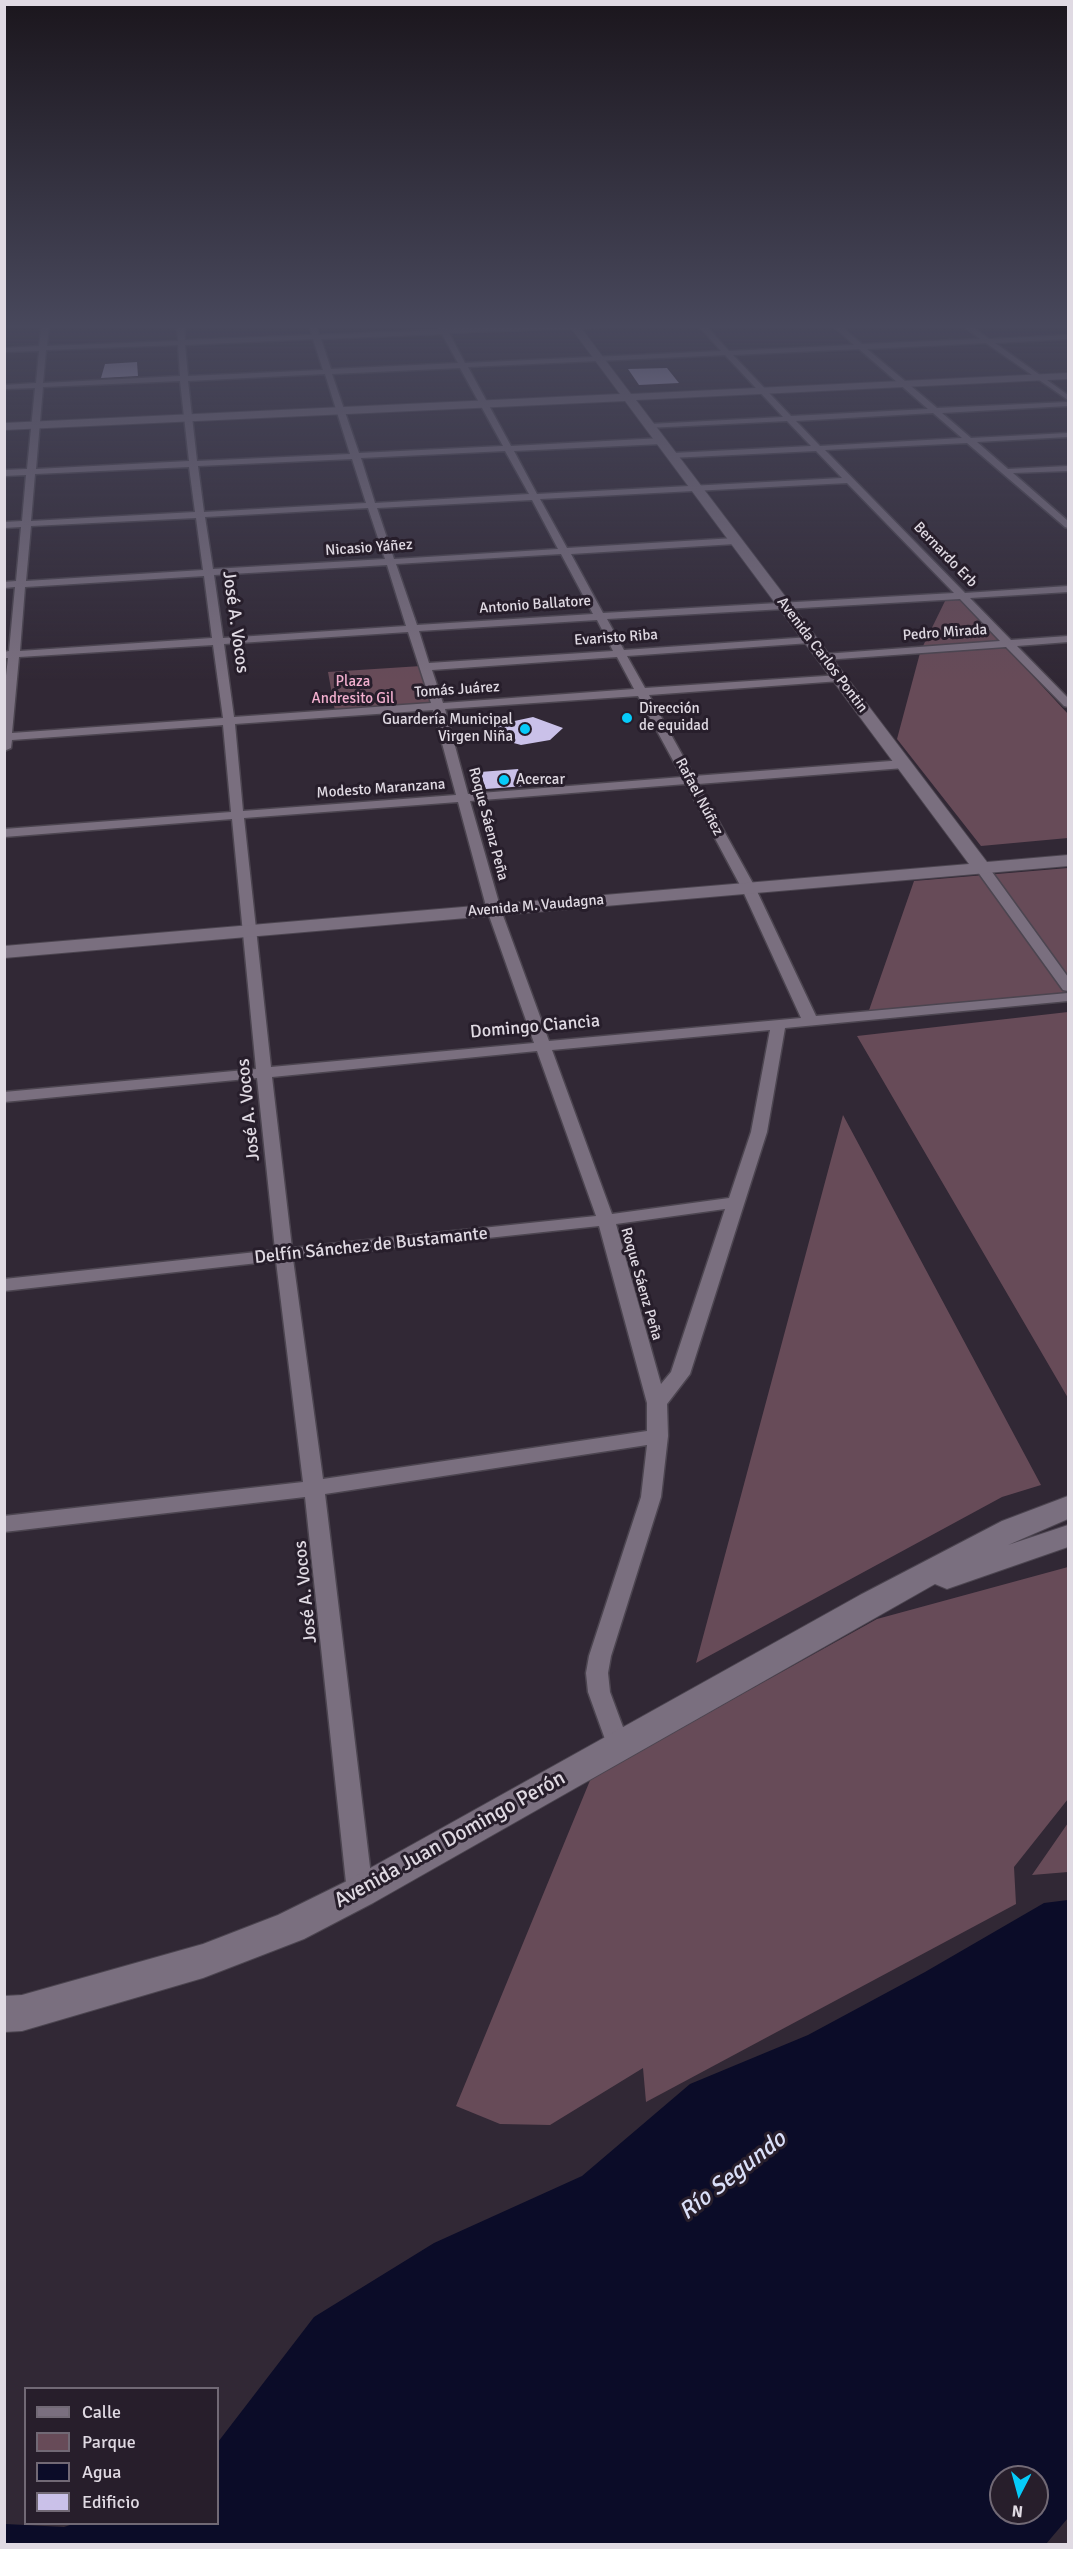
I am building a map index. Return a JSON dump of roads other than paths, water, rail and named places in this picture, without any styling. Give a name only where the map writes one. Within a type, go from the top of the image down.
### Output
[{"type":"main road","name":"Avenida Carlos Pontin","points":[[663,443],[982,868]]},
{"type":"main road","name":"Avenida M. Vaudagna","points":[[4,952],[1068,861]]},
{"type":"main road","name":"Avenida Juan Domingo Perón","points":[[4,2014],[22,2013],[203,1961],[291,1927],[360,1892],[871,1604],[1012,1529],[1068,1507]]},
{"type":"main road","name":"Avenida Juan Domingo Perón","points":[[871,1604],[1068,1536]]},
{"type":"street","points":[[5,741],[9,655],[20,584],[34,443]]},
{"type":"street","name":"José A. Vocos","points":[[191,443],[229,722],[248,930],[284,1255],[314,1488],[360,1892]]},
{"type":"street","name":"Roque Sáenz Peña","points":[[350,443],[438,706],[494,910],[606,1220],[657,1403],[658,1436],[651,1497],[600,1656],[597,1673],[599,1692],[618,1746]]},
{"type":"street","name":"Rafael Núñez","points":[[505,443],[748,887],[811,1022]]},
{"type":"street","points":[[4,473],[624,443]]},
{"type":"street","name":"Bernardo Erb","points":[[813,443],[1068,704]]},
{"type":"street","points":[[673,456],[905,443]]},
{"type":"street","points":[[974,443],[1009,471],[1068,525]]},
{"type":"street","points":[[1009,471],[1068,468]]},
{"type":"street","points":[[4,525],[533,495],[850,480]]},
{"type":"street","points":[[1047,506],[1058,506]]},
{"type":"street","name":"Nicasio Yáñez","points":[[4,585],[735,541]]},
{"type":"street","name":"Antonio Ballatore","points":[[9,655],[600,616],[1068,589]]},
{"type":"street","name":"Pedro Mirada","points":[[824,657],[1068,639]]},
{"type":"street","name":"Evaristo Riba","points":[[425,667],[810,640]]},
{"type":"street","name":"Tomás Juárez","points":[[5,741],[438,706],[840,678]]},
{"type":"street","name":"Modesto Maranzana","points":[[4,832],[690,782],[904,764]]},
{"type":"street","name":"Avenida Carlos Pontin","points":[[982,868],[1068,987]]},
{"type":"street","name":"Domingo Ciancia","points":[[4,1097],[1068,997]]},
{"type":"street","points":[[657,1403],[680,1374],[759,1132],[778,1024]]},
{"type":"street","name":"Delfín Sánchez de Bustamante","points":[[4,1285],[606,1220],[736,1202]]},
{"type":"street","points":[[4,1524],[314,1488],[658,1436]]},
{"type":"water","name":"Río Segundo","points":[[1068,1900],[1068,2518],[1046,2544],[5,2544],[5,2524],[64,2527],[70,2525],[219,2525],[219,2441],[314,2317],[434,2243],[582,2176],[690,2084],[808,2035],[925,1972],[1044,1903]]},
{"type":"place","name":"Dirección de equidad","points":[[627,718]]},
{"type":"place","name":"Guardería Municipal Virgen Niña","points":[[525,729]]},
{"type":"place","name":"Acercar","points":[[504,780]]},
{"type":"park label","name":"Plaza Andresito Gil","points":[[353,690]]}]
